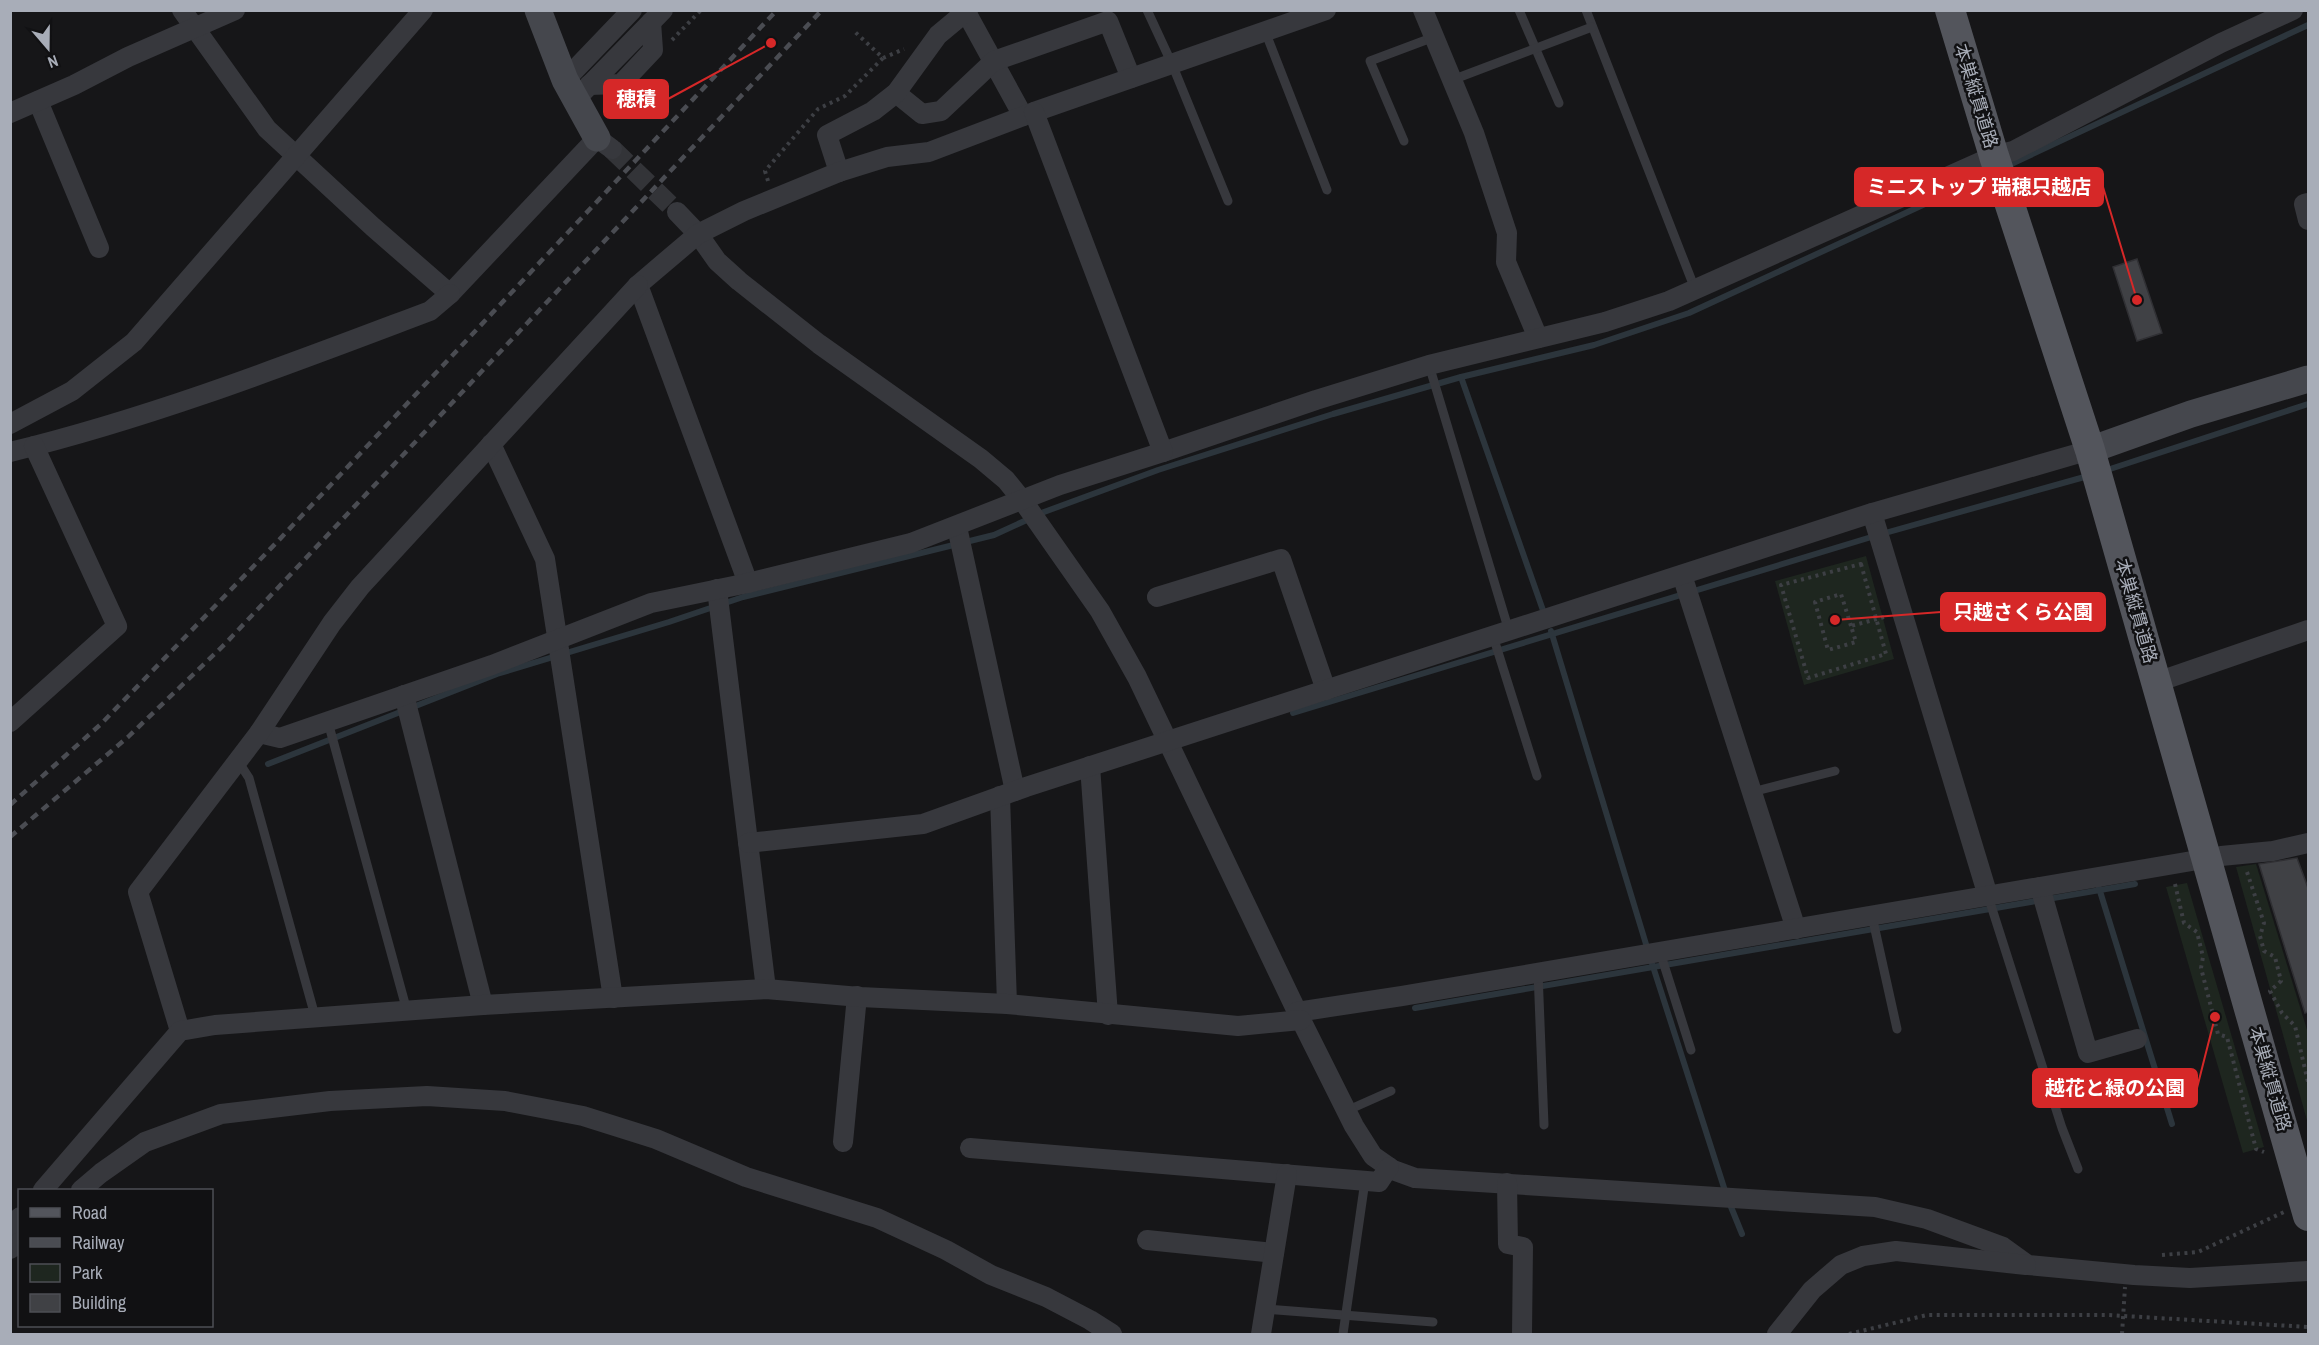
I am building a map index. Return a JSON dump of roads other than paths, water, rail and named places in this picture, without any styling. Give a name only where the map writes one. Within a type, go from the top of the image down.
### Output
[{"type":"main road","name":"本巣縦貫道路","points":[[1950,10],[2003,154],[2098,447],[2164,680],[2223,856],[2300,1151],[2296,1214]]},
{"type":"main road","name":"本巣縦貫道路","points":[[1971,10],[2003,154]]},
{"type":"street","points":[[182,10],[267,129],[450,294]]},
{"type":"street","points":[[10,113],[128,57],[235,10]]},
{"type":"street","points":[[10,424],[72,391],[134,342],[423,10]]},
{"type":"street","points":[[10,452],[216,391],[430,311],[605,143],[538,10]]},
{"type":"street","points":[[577,88],[632,10]]},
{"type":"street","points":[[180,1030],[138,892],[238,761],[332,623],[360,587],[638,285],[698,234],[744,211],[839,172],[887,157],[929,152],[1029,114],[1326,10]]},
{"type":"street","points":[[1423,10],[1474,133],[1507,233],[1506,262],[1538,338]]},
{"type":"street","points":[[259,732],[280,738],[556,640],[651,603],[748,583],[911,543],[1060,485],[1316,400],[1429,365],[1605,322],[1669,301],[2003,154],[2221,43],[2293,10]]},
{"type":"street","points":[[839,172],[827,135],[873,111],[896,93],[938,35],[967,11],[994,61],[1029,114],[1163,452]]},
{"type":"street","points":[[577,88],[657,16]]},
{"type":"street","points":[[896,93],[922,114],[941,111],[994,61],[1108,21],[1131,78]]},
{"type":"street","points":[[38,101],[99,248]]},
{"type":"street","points":[[2308,203],[2304,204],[2308,220]]},
{"type":"street","points":[[677,212],[698,234],[717,261],[739,281],[819,344],[981,459],[1006,480],[1023,501],[1100,611],[1137,677],[1299,1016],[1346,1111],[1373,1156],[1389,1167],[1415,1178],[1875,1207],[1927,1219],[2003,1247],[2028,1265]]},
{"type":"street","points":[[638,285],[748,583]]},
{"type":"street","points":[[748,843],[923,824],[1090,766],[1872,513],[2098,447],[2191,414],[2308,379]]},
{"type":"street","points":[[491,444],[545,559],[613,998]]},
{"type":"street","points":[[10,722],[117,626],[34,446]]},
{"type":"street","points":[[1872,513],[1988,896]]},
{"type":"street","points":[[957,526],[1008,793],[1007,1004]]},
{"type":"street","points":[[1157,597],[1281,559],[1326,690]]},
{"type":"street","points":[[1682,575],[1796,929]]},
{"type":"street","points":[[717,589],[766,989]]},
{"type":"street","points":[[2164,680],[2308,630]]},
{"type":"street","points":[[404,695],[483,1005]]},
{"type":"street","points":[[1090,766],[1108,1014]]},
{"type":"street","points":[[45,1189],[180,1030],[315,1016],[766,989],[1007,1004],[1238,1026],[2040,886],[2223,856],[2273,851],[2308,843]]},
{"type":"street","points":[[2040,886],[2088,1053],[2137,1038]]},
{"type":"street","points":[[843,1142],[857,996]]},
{"type":"street","points":[[83,1189],[101,1173],[145,1142],[221,1114],[330,1101],[416,1097],[505,1101],[583,1116],[656,1139],[747,1177],[877,1218],[946,1250],[991,1275],[1046,1297],[1090,1320],[1112,1335]]},
{"type":"street","points":[[970,1148],[1379,1182],[1389,1167]]},
{"type":"street","points":[[1261,1335],[1287,1174]]},
{"type":"street","points":[[1507,1183],[1508,1244],[1523,1246],[1522,1335]]},
{"type":"street","points":[[1147,1240],[1274,1253]]},
{"type":"street","points":[[1777,1335],[1812,1290],[1841,1265],[1863,1256],[1896,1251],[2028,1265],[2130,1281],[2308,1271]]},
{"type":"lane","points":[[1146,10],[1172,64],[1228,201]]},
{"type":"lane","points":[[1519,10],[1559,103]]},
{"type":"lane","points":[[1586,10],[1695,289]]},
{"type":"lane","points":[[1452,80],[1592,27]]},
{"type":"lane","points":[[1265,31],[1327,190]]},
{"type":"lane","points":[[1404,141],[1370,62],[1434,37]]},
{"type":"lane","points":[[1429,365],[1537,776]]},
{"type":"lane","points":[[327,722],[406,1011]]},
{"type":"lane","points":[[238,761],[249,778],[315,1016]]},
{"type":"lane","points":[[1752,792],[1835,771]]},
{"type":"lane","points":[[1988,896],[2062,1128],[2078,1169]]},
{"type":"lane","points":[[1872,916],[1897,1029]]},
{"type":"lane","points":[[1660,952],[1691,1050]]},
{"type":"lane","points":[[1538,972],[1545,1125]]},
{"type":"lane","points":[[1346,1111],[1391,1091]]},
{"type":"lane","points":[[1343,1335],[1365,1181]]},
{"type":"lane","points":[[1265,1310],[1433,1322]]},
{"type":"waterway","points":[[2007,166],[2308,25]]},
{"type":"waterway","points":[[268,764],[497,674],[743,597],[994,535],[1044,512],[1158,470],[1333,414],[1461,377],[1594,345],[1689,313],[1990,174]]},
{"type":"waterway","points":[[1461,377],[1545,616]]},
{"type":"waterway","points":[[2104,471],[2308,404]]},
{"type":"waterway","points":[[1293,713],[1878,535],[2088,476]]},
{"type":"waterway","points":[[1551,631],[1649,954],[1727,1197],[1742,1234]]},
{"type":"waterway","points":[[1415,1008],[2135,884]]},
{"type":"waterway","points":[[2099,888],[2172,1124]]},
{"type":"tunnel","points":[[612,149],[677,212]]},
{"type":"railway","points":[[10,805],[101,724],[278,541],[777,10]]},
{"type":"railway","points":[[10,837],[128,737],[225,644],[822,10]]},
{"type":"place","name":"穂積","points":[[771,43]]},
{"type":"place","name":"ミニストップ 瑞穂只越店","points":[[2137,300]]},
{"type":"place","name":"只越さくら公園","points":[[1835,620]]},
{"type":"place","name":"越花と緑の公園","points":[[2215,1017]]}]
